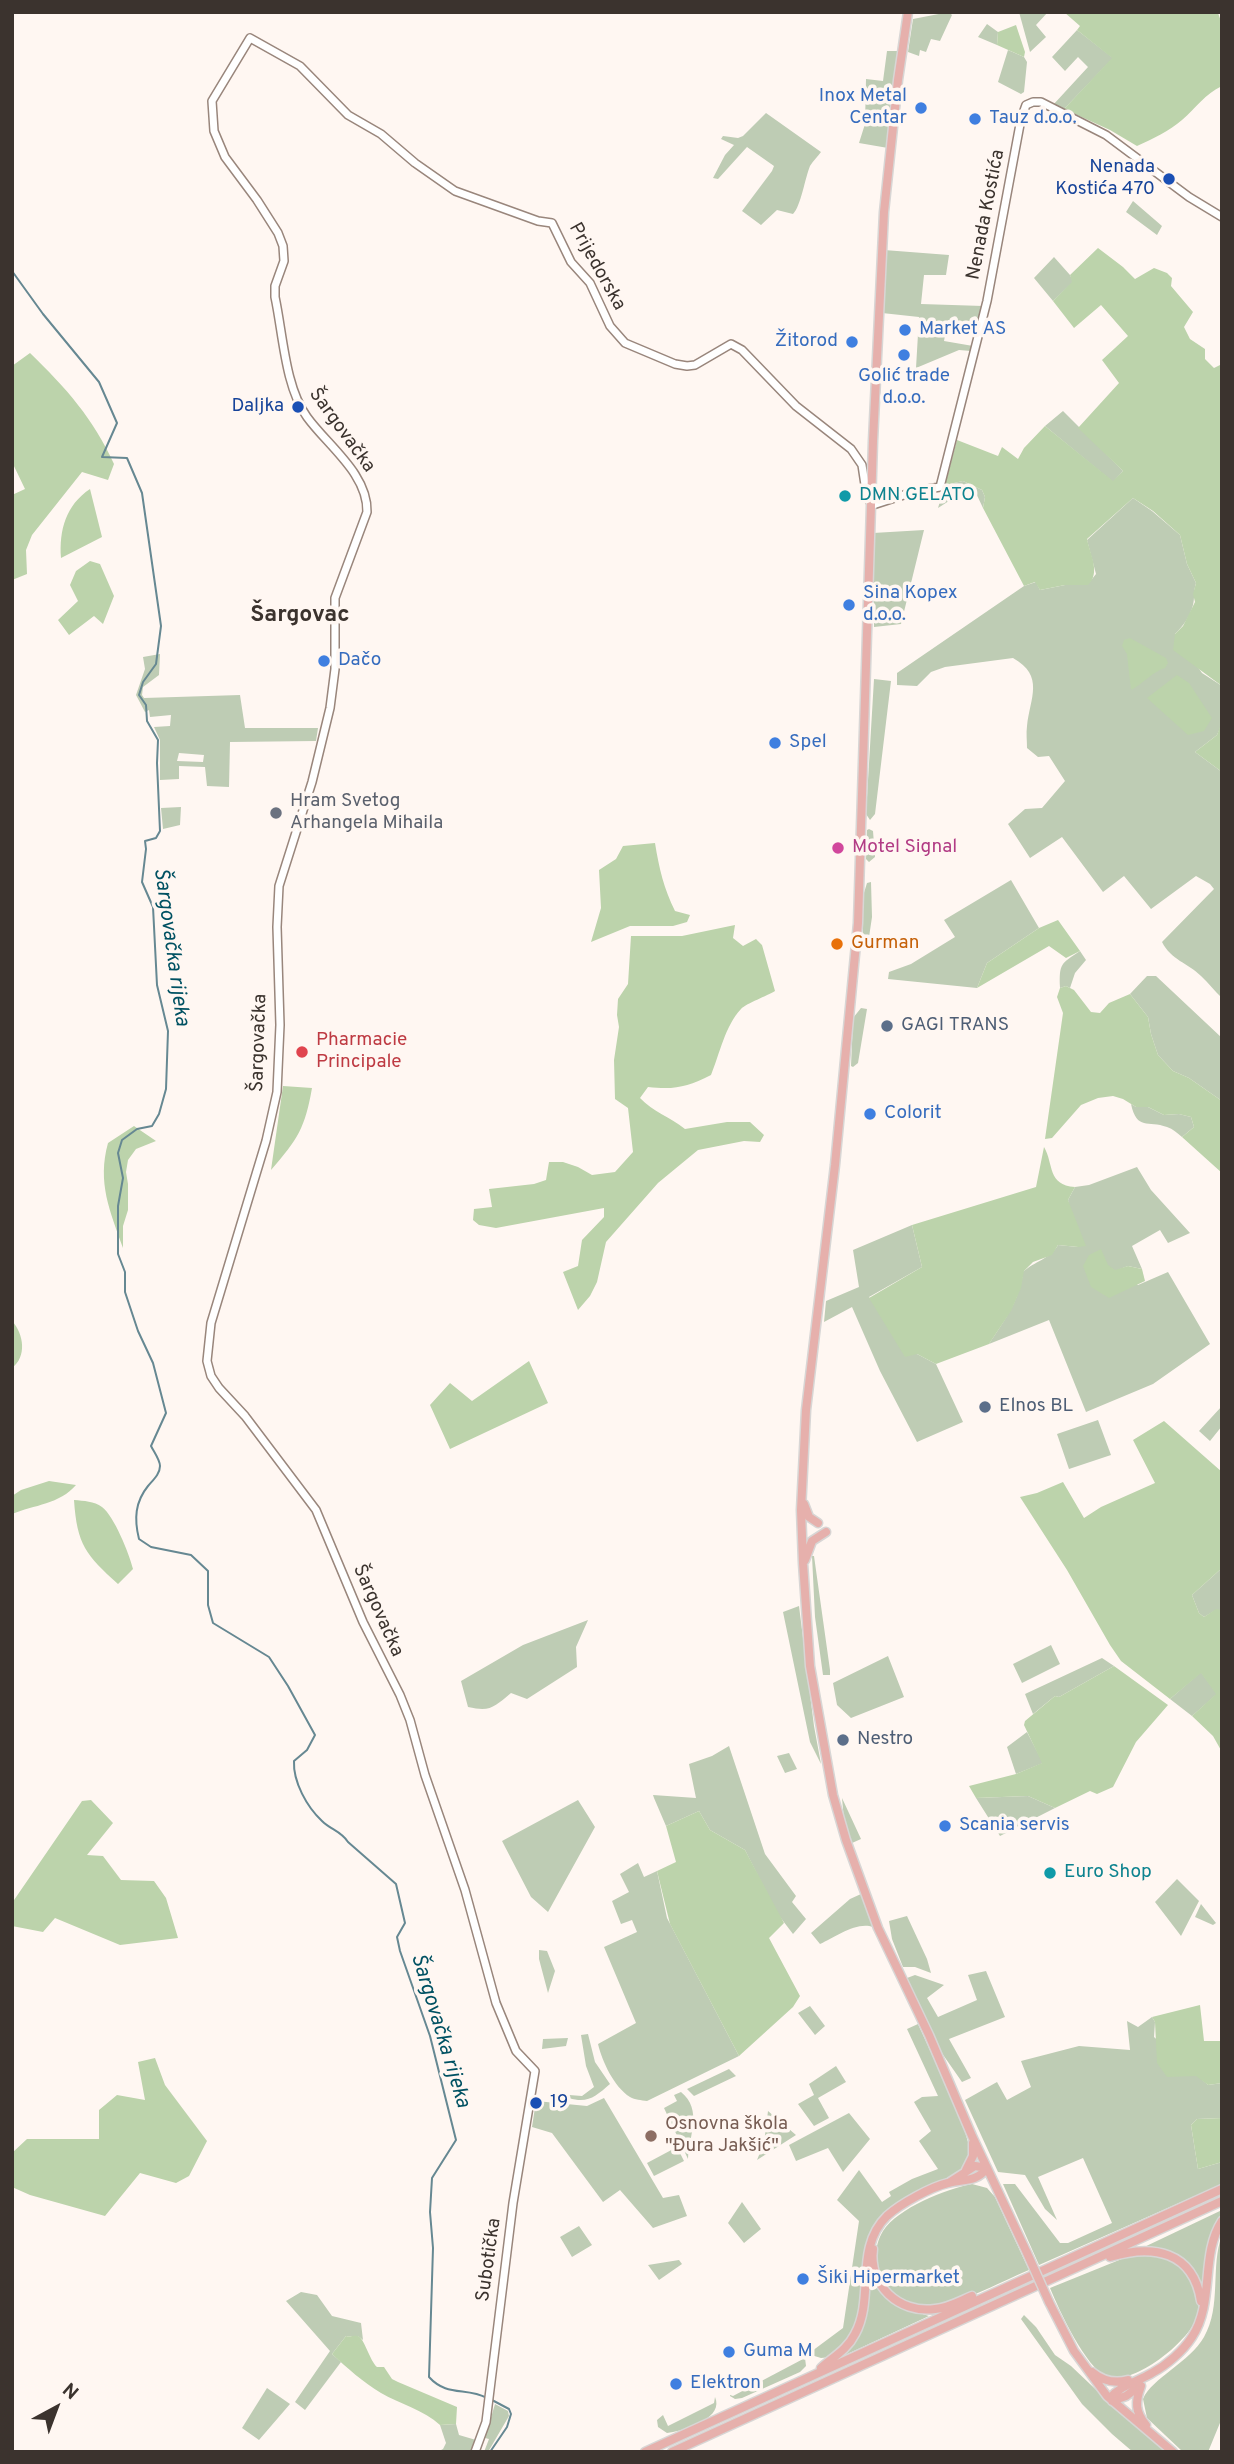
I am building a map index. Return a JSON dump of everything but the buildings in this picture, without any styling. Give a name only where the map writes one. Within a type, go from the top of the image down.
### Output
[{"type":"main road","points":[[908,12],[884,212],[873,441],[858,923],[835,1165],[808,1384],[801,1510],[810,1666],[833,1796],[878,1928],[1064,2336],[1111,2399],[1173,2452]]},
{"type":"main road","points":[[803,1491],[806,1512],[818,1523]]},
{"type":"main road","points":[[804,1573],[808,1549],[814,1539],[826,1532]]},
{"type":"main road","points":[[965,2171],[973,2156],[972,2136]]},
{"type":"main road","points":[[814,2374],[847,2346],[858,2328],[864,2303],[867,2254],[886,2216],[903,2204],[948,2183],[975,2166],[987,2168]]},
{"type":"main road","points":[[948,2183],[970,2180],[982,2175],[987,2168]]},
{"type":"main road","points":[[970,2180],[987,2183],[999,2194]]},
{"type":"main road","points":[[645,2452],[1222,2189]]},
{"type":"main road","points":[[673,2452],[1222,2200]]},
{"type":"main road","points":[[1164,2445],[1142,2421],[1136,2408],[1136,2400],[1141,2386],[1150,2374],[1186,2345],[1194,2334],[1202,2308],[1211,2250],[1222,2221]]},
{"type":"main road","points":[[876,2232],[872,2255],[876,2278],[892,2298],[910,2307],[928,2310],[943,2308],[1011,2280],[1021,2280]]},
{"type":"main road","points":[[1064,2273],[1135,2250],[1163,2253],[1177,2259],[1190,2270],[1198,2286],[1202,2308]]},
{"type":"main road","points":[[1079,2359],[1107,2381],[1118,2383],[1150,2374]]},
{"type":"main road","points":[[1111,2399],[1125,2385],[1150,2374]]},
{"type":"main road","points":[[1111,2399],[1126,2396],[1141,2386]]},
{"type":"street","name":"Prijedorska","points":[[250,38],[300,66],[348,115],[381,134],[415,163],[455,191],[538,221],[552,223],[571,262],[590,283],[610,326],[625,343],[676,364],[688,366],[695,365],[731,344],[742,350],[787,399],[851,449],[862,465],[866,498],[873,505]]},
{"type":"street","name":"Šargovačka","points":[[250,38],[212,101],[214,131],[225,156],[257,200],[283,246],[284,261],[275,286],[275,297],[294,392],[308,419],[356,476],[366,495],[367,512],[335,598],[335,669],[330,708],[312,782],[279,886],[277,927],[280,1025],[276,1092],[266,1141],[212,1323],[207,1361],[211,1376],[219,1388],[252,1425],[316,1510],[363,1622],[410,1720],[425,1775],[465,1890],[496,2003],[516,2051],[535,2071]]},
{"type":"street","name":"Nenada Kostića","points":[[873,505],[916,491],[940,487],[983,317],[1021,119],[1026,105],[1041,102],[1107,135],[1189,197],[1222,217]]},
{"type":"street","name":"Subotička","points":[[475,2452],[483,2434],[491,2390],[499,2303],[535,2071]]},
{"type":"green space","points":[[949,12],[952,15],[940,41],[931,39],[926,52],[920,50],[919,56],[908,52],[913,19]]},
{"type":"green space","points":[[1019,12],[1048,12],[1036,25],[1046,37],[1030,52]]},
{"type":"green space","points":[[1064,12],[1221,12],[1218,13],[1222,24],[1222,86],[1172,128],[1137,146],[1064,109],[1112,58],[1077,30],[1080,26]]},
{"type":"green space","points":[[987,24],[998,32],[997,45],[978,37]]},
{"type":"green space","points":[[1016,25],[1025,52],[1024,57],[997,45],[998,32]]},
{"type":"green space","points":[[1077,30],[1113,58],[1064,109],[1053,105],[1088,67],[1078,57],[1065,71],[1052,57]]},
{"type":"green space","points":[[1008,50],[1024,57],[1027,62],[1024,92],[1021,94],[998,82]]},
{"type":"green space","points":[[887,51],[898,51],[888,148],[859,143],[865,124],[866,79],[883,81]]},
{"type":"green space","points":[[766,113],[821,152],[810,166],[793,214],[777,210],[761,225],[742,211],[774,166],[747,147],[718,179],[713,178],[725,155],[734,145],[721,139],[723,136],[743,136]]},
{"type":"green space","points":[[1133,201],[1162,226],[1157,235],[1126,212]]},
{"type":"green space","points":[[1098,248],[1135,279],[1154,268],[1167,273],[1172,278],[1171,286],[1193,312],[1184,327],[1190,339],[1205,349],[1205,359],[1214,368],[1222,364],[1222,686],[1173,650],[1175,634],[1183,626],[1195,602],[1193,594],[1196,583],[1187,564],[1180,535],[1153,511],[1133,498],[1087,539],[1094,569],[1094,575],[1088,585],[1065,585],[1040,590],[1035,582],[1024,586],[983,508],[985,497],[982,490],[963,481],[945,485],[957,440],[998,456],[1002,447],[1018,459],[1024,448],[1045,426],[1113,481],[1123,471],[1078,428],[1119,383],[1102,360],[1128,336],[1101,305],[1074,328],[1053,301],[1072,282],[1070,275]]},
{"type":"green space","points":[[884,250],[949,255],[946,275],[924,275],[921,304],[983,306],[977,326],[948,320],[944,341],[973,346],[971,351],[959,350],[916,368],[919,317],[882,313]]},
{"type":"green space","points":[[1054,257],[1073,282],[1053,301],[1034,278]]},
{"type":"green space","points":[[30,353],[78,404],[114,464],[108,480],[82,472],[32,535],[26,550],[27,574],[12,580],[12,495],[25,489],[12,462],[12,366]]},
{"type":"green space","points":[[1063,411],[1123,471],[1113,482],[1045,426]]},
{"type":"green space","points":[[963,481],[982,490],[985,497],[983,508],[975,491],[966,490],[938,508],[945,485]]},
{"type":"green space","points":[[90,489],[102,537],[61,558],[61,538],[66,519],[75,503]]},
{"type":"green space","points":[[1133,498],[1180,535],[1187,564],[1196,583],[1190,613],[1175,634],[1202,673],[1222,686],[1221,726],[1217,735],[1195,752],[1222,772],[1222,998],[1196,972],[1170,953],[1162,942],[1214,889],[1210,884],[1196,876],[1151,909],[1124,876],[1103,892],[1062,837],[1030,858],[1008,824],[1025,809],[1042,808],[1065,781],[1049,756],[1038,757],[1027,748],[1033,688],[1029,672],[1023,665],[1013,658],[945,667],[931,672],[917,686],[897,685],[897,673],[1024,586],[1036,582],[1040,590],[1088,584],[1096,574],[1087,540]]},
{"type":"green space","points":[[924,530],[901,624],[874,627],[873,533]]},
{"type":"green space","points":[[90,561],[100,564],[114,596],[103,624],[94,616],[69,635],[58,620],[78,601],[70,585],[76,571]]},
{"type":"green space","points":[[1130,638],[1166,658],[1168,663],[1165,668],[1131,690],[1127,654],[1122,646],[1124,640]]},
{"type":"green space","points":[[160,654],[159,675],[143,687],[144,698],[240,695],[245,728],[318,728],[316,741],[230,742],[229,787],[207,786],[205,767],[179,766],[179,779],[160,780],[160,740],[154,727],[170,726],[171,715],[150,717],[149,710],[145,712],[136,695],[145,669],[143,657]],"holes":[[[179,753],[204,755],[203,762],[177,761]]]},
{"type":"green space","points":[[1177,675],[1189,683],[1212,718],[1204,731],[1188,735],[1147,698]]},
{"type":"green space","points":[[874,679],[891,681],[875,814],[870,820],[866,814]]},
{"type":"green space","points":[[1222,721],[1222,772],[1195,752],[1217,735]]},
{"type":"green space","points":[[181,807],[180,825],[163,829],[161,808]]},
{"type":"green space","points":[[869,829],[873,831],[875,857],[869,862],[866,859]]},
{"type":"green space","points":[[655,843],[668,895],[675,911],[690,915],[687,922],[673,926],[630,926],[591,942],[601,908],[599,870],[616,859],[623,846]]},
{"type":"green space","points":[[1011,880],[1039,928],[987,963],[977,988],[888,979],[889,972],[911,964],[955,937],[944,920]]},
{"type":"green space","points":[[871,882],[872,917],[868,944],[863,942],[863,896],[867,883]]},
{"type":"green space","points":[[1058,920],[1080,951],[1066,958],[1049,946],[977,988],[987,963],[1039,928]]},
{"type":"green space","points":[[735,925],[733,938],[743,946],[756,939],[762,945],[775,991],[744,1007],[735,1016],[711,1075],[681,1087],[648,1087],[640,1098],[685,1129],[727,1122],[750,1122],[764,1135],[760,1142],[744,1141],[698,1150],[658,1183],[606,1242],[597,1282],[578,1310],[563,1272],[578,1266],[582,1240],[604,1217],[604,1208],[496,1228],[479,1225],[473,1220],[474,1209],[492,1207],[489,1189],[546,1180],[549,1162],[563,1162],[592,1175],[615,1172],[633,1152],[628,1108],[615,1099],[614,1060],[619,1027],[618,999],[628,984],[631,936],[682,936]]},
{"type":"green space","points":[[1080,951],[1086,960],[1075,973],[1070,988],[1060,988],[1062,965]]},
{"type":"green space","points":[[1147,976],[1156,976],[1222,1038],[1222,1101],[1189,1078],[1173,1071],[1158,1055],[1148,1017],[1130,994]]},
{"type":"green space","points":[[1066,986],[1074,990],[1091,1012],[1100,1013],[1109,1003],[1130,994],[1148,1017],[1158,1055],[1173,1071],[1189,1078],[1222,1101],[1222,1173],[1182,1137],[1194,1127],[1191,1117],[1179,1114],[1164,1115],[1148,1107],[1136,1107],[1113,1096],[1098,1098],[1081,1105],[1052,1138],[1045,1139],[1063,1013],[1057,997],[1060,988]]},
{"type":"green space","points":[[861,1008],[867,1009],[858,1063],[853,1067],[853,1018]]},
{"type":"green space","points":[[283,1086],[312,1088],[299,1132],[271,1170]]},
{"type":"green space","points":[[1131,1104],[1148,1107],[1164,1115],[1179,1114],[1191,1117],[1194,1127],[1182,1137],[1167,1127],[1140,1121],[1136,1118]]},
{"type":"green space","points":[[134,1126],[156,1141],[136,1149],[128,1160],[128,1210],[123,1226],[123,1248],[106,1197],[105,1157],[108,1143]]},
{"type":"green space","points":[[1044,1147],[1056,1178],[1075,1187],[1068,1200],[1086,1246],[1058,1245],[1052,1255],[1033,1262],[1024,1271],[1021,1288],[1011,1311],[989,1344],[936,1364],[917,1354],[905,1357],[869,1298],[922,1267],[912,1225],[1036,1187]]},
{"type":"green space","points":[[1137,1167],[1151,1190],[1190,1233],[1168,1243],[1160,1230],[1132,1246],[1142,1269],[1128,1266],[1115,1271],[1138,1285],[1168,1272],[1210,1344],[1153,1384],[1086,1412],[1049,1320],[989,1344],[1015,1301],[1023,1272],[1051,1254],[1058,1245],[1078,1247],[1068,1200],[1075,1187],[1089,1185]]},
{"type":"green space","points":[[912,1225],[922,1267],[869,1297],[917,1354],[936,1364],[963,1422],[917,1442],[880,1371],[852,1307],[824,1322],[826,1301],[859,1287],[853,1250]]},
{"type":"green space","points":[[1101,1249],[1108,1265],[1115,1270],[1128,1266],[1142,1269],[1145,1281],[1109,1298],[1091,1287],[1083,1266],[1089,1255]]},
{"type":"green space","points":[[12,1321],[19,1332],[22,1352],[12,1368]]},
{"type":"green space","points":[[529,1361],[548,1403],[450,1449],[430,1405],[450,1383],[472,1401]]},
{"type":"green space","points":[[1222,1406],[1222,1426],[1210,1441],[1199,1431]]},
{"type":"green space","points":[[1098,1420],[1111,1455],[1069,1469],[1057,1434]]},
{"type":"green space","points":[[1164,1421],[1222,1472],[1222,1568],[1192,1595],[1199,1613],[1204,1617],[1216,1609],[1222,1610],[1222,1752],[1213,1736],[1192,1716],[1216,1694],[1201,1673],[1170,1699],[1121,1661],[1020,1497],[1063,1482],[1084,1518],[1101,1507],[1155,1483],[1133,1440]]},
{"type":"green space","points":[[49,1481],[76,1485],[55,1500],[12,1514],[12,1496],[21,1490]]},
{"type":"green space","points":[[74,1500],[99,1505],[116,1526],[133,1569],[118,1584],[85,1548],[75,1515]]},
{"type":"green space","points":[[812,1556],[830,1675],[823,1675],[815,1617]]},
{"type":"green space","points":[[1222,1568],[1222,1610],[1216,1610],[1204,1617],[1199,1613],[1192,1595]]},
{"type":"green space","points":[[799,1606],[821,1764],[810,1742],[783,1612]]},
{"type":"green space","points":[[588,1620],[576,1647],[577,1667],[527,1699],[511,1693],[492,1707],[468,1707],[461,1681],[523,1645]]},
{"type":"green space","points":[[1051,1645],[1060,1664],[1022,1683],[1013,1664]]},
{"type":"green space","points":[[888,1656],[904,1697],[851,1718],[837,1705],[833,1683]]},
{"type":"green space","points":[[1102,1658],[1114,1666],[1059,1697],[1055,1696],[1033,1714],[1025,1694]]},
{"type":"green space","points":[[1114,1666],[1168,1705],[1136,1742],[1113,1787],[1097,1794],[1090,1791],[1055,1808],[1028,1796],[976,1798],[969,1786],[1016,1774],[1042,1763],[1024,1725],[1025,1721],[1055,1696],[1059,1697]]},
{"type":"green space","points":[[1201,1672],[1217,1694],[1192,1716],[1170,1699]]},
{"type":"green space","points":[[1027,1732],[1043,1763],[1016,1774],[1007,1747]]},
{"type":"green space","points":[[729,1746],[765,1854],[796,1896],[792,1902],[806,1919],[793,1934],[777,1913],[745,1850],[710,1830],[699,1811],[666,1826],[654,1798],[653,1795],[696,1798],[689,1764],[712,1756]]},
{"type":"green space","points":[[789,1753],[797,1769],[785,1773],[777,1756]]},
{"type":"green space","points":[[1028,1796],[1055,1808],[1000,1836],[976,1798]]},
{"type":"green space","points":[[842,1798],[861,1839],[852,1843],[844,1820]]},
{"type":"green space","points":[[91,1800],[113,1823],[87,1855],[103,1856],[121,1880],[154,1881],[166,1898],[178,1938],[120,1945],[55,1918],[43,1932],[12,1926],[12,1903],[82,1801]]},
{"type":"green space","points":[[578,1800],[595,1827],[548,1912],[531,1897],[502,1841]]},
{"type":"green space","points":[[699,1811],[710,1830],[745,1850],[784,1923],[769,1938],[800,1996],[793,2007],[739,2056],[670,1924],[657,1871],[676,1862],[666,1826]]},
{"type":"green space","points":[[638,1863],[644,1877],[657,1871],[667,1918],[739,2056],[647,2101],[624,2093],[606,2066],[598,2044],[636,2023],[604,1947],[637,1932],[632,1920],[621,1924],[612,1901],[629,1892],[620,1874]]},
{"type":"green space","points":[[1177,1879],[1199,1901],[1181,1936],[1155,1902]]},
{"type":"green space","points":[[861,1894],[873,1927],[853,1928],[820,1944],[811,1933],[850,1899]]},
{"type":"green space","points":[[1201,1904],[1216,1923],[1213,1925],[1195,1917]]},
{"type":"green space","points":[[907,1916],[931,1973],[915,1967],[903,1967],[892,1939],[889,1921]]},
{"type":"green space","points":[[539,1950],[547,1951],[555,1971],[548,1993],[539,1959]]},
{"type":"green space","points":[[986,1971],[1005,2017],[949,2039],[971,2078],[962,2082],[939,2049],[907,1978],[915,1975],[944,1985],[927,1998],[938,2017],[977,2000],[968,1975]]},
{"type":"green space","points":[[1200,2005],[1204,2041],[1222,2041],[1222,2083],[1208,2085],[1196,2076],[1167,2077],[1157,2063],[1155,2022],[1152,2017]]},
{"type":"green space","points":[[810,2006],[825,2026],[815,2035],[798,2013]]},
{"type":"green space","points":[[1152,2017],[1155,2022],[1154,2037],[1208,2085],[1222,2083],[1222,2118],[1197,2119],[1191,2125],[1198,2169],[1222,2162],[1222,2184],[1039,2265],[1003,2184],[1015,2184],[1060,2243],[1068,2243],[1112,2223],[1083,2158],[1038,2177],[1057,2220],[1045,2209],[1025,2175],[998,2172],[965,2100],[997,2082],[1007,2100],[1031,2087],[1021,2061],[1079,2046],[1130,2050],[1127,2021],[1138,2027]]},
{"type":"green space","points":[[918,2024],[961,2118],[970,2154],[960,2171],[891,2208],[880,2220],[867,2244],[854,2333],[831,2357],[821,2358],[808,2354],[843,2328],[859,2221],[837,2200],[859,2170],[882,2202],[891,2196],[889,2192],[938,2169],[919,2141],[931,2131],[914,2102],[922,2097],[938,2096],[907,2029]]},
{"type":"green space","points":[[588,2034],[595,2062],[610,2084],[591,2098],[576,2100],[569,2098],[569,2095],[582,2096],[594,2087],[586,2066],[581,2035]]},
{"type":"green space","points":[[568,2038],[566,2046],[542,2049],[543,2039]]},
{"type":"green space","points":[[155,2058],[165,2085],[207,2141],[189,2176],[176,2183],[140,2173],[105,2216],[30,2195],[12,2187],[12,2153],[27,2139],[99,2139],[99,2110],[117,2095],[145,2100],[138,2062]]},
{"type":"green space","points":[[836,2066],[846,2082],[818,2098],[829,2118],[814,2126],[798,2104],[814,2095],[809,2084]]},
{"type":"green space","points":[[729,2069],[736,2076],[694,2096],[687,2089]]},
{"type":"green space","points":[[681,2092],[688,2099],[693,2115],[688,2159],[664,2108],[677,2101],[674,2095]]},
{"type":"green space","points":[[604,2098],[663,2198],[679,2195],[687,2216],[653,2228],[620,2190],[603,2202],[552,2133],[532,2127],[536,2101],[587,2106]]},
{"type":"green space","points":[[768,2111],[796,2135],[757,2160],[764,2143]]},
{"type":"green space","points":[[849,2113],[870,2139],[843,2172],[828,2148],[796,2161],[789,2145]]},
{"type":"green space","points":[[1222,2118],[1222,2162],[1198,2169],[1191,2125],[1197,2119]]},
{"type":"green space","points":[[677,2147],[684,2161],[654,2176],[647,2163]]},
{"type":"green space","points":[[972,2184],[987,2188],[995,2197],[1029,2270],[949,2303],[922,2307],[909,2305],[898,2299],[888,2291],[877,2268],[878,2243],[883,2231],[911,2207],[949,2190]]},
{"type":"green space","points":[[742,2202],[761,2229],[744,2243],[728,2223]]},
{"type":"green space","points":[[1222,2210],[1222,2217],[1216,2225],[1204,2291],[1192,2272],[1178,2261],[1140,2249]]},
{"type":"green space","points":[[579,2226],[592,2245],[572,2257],[560,2237]]},
{"type":"green space","points":[[1222,2235],[1222,2418],[1208,2452],[1183,2452],[1147,2418],[1143,2399],[1154,2384],[1190,2354],[1204,2337],[1213,2312]]},
{"type":"green space","points":[[1149,2253],[1170,2261],[1187,2274],[1194,2287],[1198,2313],[1186,2335],[1146,2368],[1118,2378],[1107,2377],[1082,2351],[1050,2288],[1134,2254]]},
{"type":"green space","points":[[679,2260],[682,2264],[659,2280],[648,2265]]},
{"type":"green space","points":[[869,2266],[903,2308],[929,2316],[841,2357],[852,2345]]},
{"type":"green space","points":[[301,2292],[317,2295],[332,2316],[361,2323],[363,2340],[358,2336],[346,2336],[332,2354],[341,2362],[305,2410],[295,2402],[330,2351],[286,2301]]},
{"type":"green space","points":[[1024,2315],[1036,2327],[1055,2355],[1168,2452],[1133,2452],[1112,2434],[1082,2404],[1021,2319]]},
{"type":"green space","points":[[346,2336],[360,2338],[374,2364],[384,2367],[392,2379],[457,2407],[456,2424],[440,2425],[419,2411],[381,2393],[355,2375],[332,2354]]},
{"type":"green space","points":[[805,2358],[806,2366],[800,2372],[742,2398],[735,2399],[730,2396],[733,2396]]},
{"type":"green space","points":[[267,2388],[290,2404],[259,2440],[242,2428]]},
{"type":"green space","points":[[715,2397],[714,2410],[703,2421],[667,2433],[658,2427],[657,2420],[663,2415],[668,2426],[714,2403]]},
{"type":"green space","points":[[495,2404],[508,2411],[509,2416],[488,2452],[484,2452],[489,2439],[485,2438]]},
{"type":"green space","points":[[456,2424],[459,2435],[476,2440],[471,2452],[437,2452],[443,2449],[446,2443],[440,2425]]},
{"type":"waterway","name":"Šargovačka rijeka","points":[[12,271],[43,314],[99,382],[117,423],[102,457],[127,458],[142,493],[161,626],[156,664],[143,682],[139,695],[146,705],[147,721],[158,740],[160,831],[156,838],[145,841],[142,882],[153,907],[157,985],[168,1031],[166,1089],[159,1114],[152,1126],[137,1129],[122,1140],[118,1153],[123,1178],[118,1206],[118,1254],[125,1272],[125,1292],[138,1331],[153,1363],[166,1413],[151,1446],[160,1469],[138,1505],[136,1525],[139,1539],[151,1547],[191,1555],[208,1571],[208,1605],[213,1623],[269,1657],[315,1735],[307,1750],[294,1761],[298,1786],[306,1801],[322,1821],[342,1835],[396,1884],[405,1923],[397,1937],[400,1951],[430,2036],[456,2140],[432,2178],[429,2377],[450,2390],[487,2398]]},
{"type":"waterway","name":"Šargovačka rijeka","points":[[490,2452],[507,2427],[511,2414],[509,2409],[492,2400]]},
{"type":"place","name":"Inox Metal Centar","points":[[921,108]]},
{"type":"place","name":"Tauz d.o.o.","points":[[975,119]]},
{"type":"place","name":"Nenada Kostića 470","points":[[1169,179]]},
{"type":"place","name":"Market AS","points":[[905,330]]},
{"type":"place","name":"Žitorod","points":[[852,342]]},
{"type":"place","name":"Golić trade d.o.o.","points":[[904,355]]},
{"type":"place","name":"Daljka","points":[[298,407]]},
{"type":"place","name":"DMN GELATO","points":[[845,496]]},
{"type":"place","name":"Sina Kopex d.o.o.","points":[[849,605]]},
{"type":"place","name":"Dačo","points":[[324,661]]},
{"type":"place","name":"Spel","points":[[775,743]]},
{"type":"place","name":"Hram Svetog Arhangela Mihaila","points":[[276,813]]},
{"type":"place","name":"Motel Signal","points":[[838,848]]},
{"type":"place","name":"Gurman","points":[[837,944]]},
{"type":"place","name":"GAGI TRANS","points":[[887,1026]]},
{"type":"place","name":"Pharmacie Principale","points":[[302,1052]]},
{"type":"place","name":"Colorit","points":[[870,1114]]},
{"type":"place","name":"Elnos BL","points":[[985,1407]]},
{"type":"place","name":"Nestro","points":[[843,1740]]},
{"type":"place","name":"Scania servis","points":[[945,1826]]},
{"type":"place","name":"Euro Shop","points":[[1050,1873]]},
{"type":"place","name":"19","points":[[536,2103]]},
{"type":"place","name":"Osnovna škola \"Đura Jakšić\"","points":[[651,2136]]},
{"type":"place","name":"Šiki Hipermarket","points":[[803,2279]]},
{"type":"place","name":"Guma M","points":[[729,2352]]},
{"type":"place","name":"Elektron","points":[[676,2384]]},
{"type":"district","name":"Šargovac","points":[[300,616]]}]
